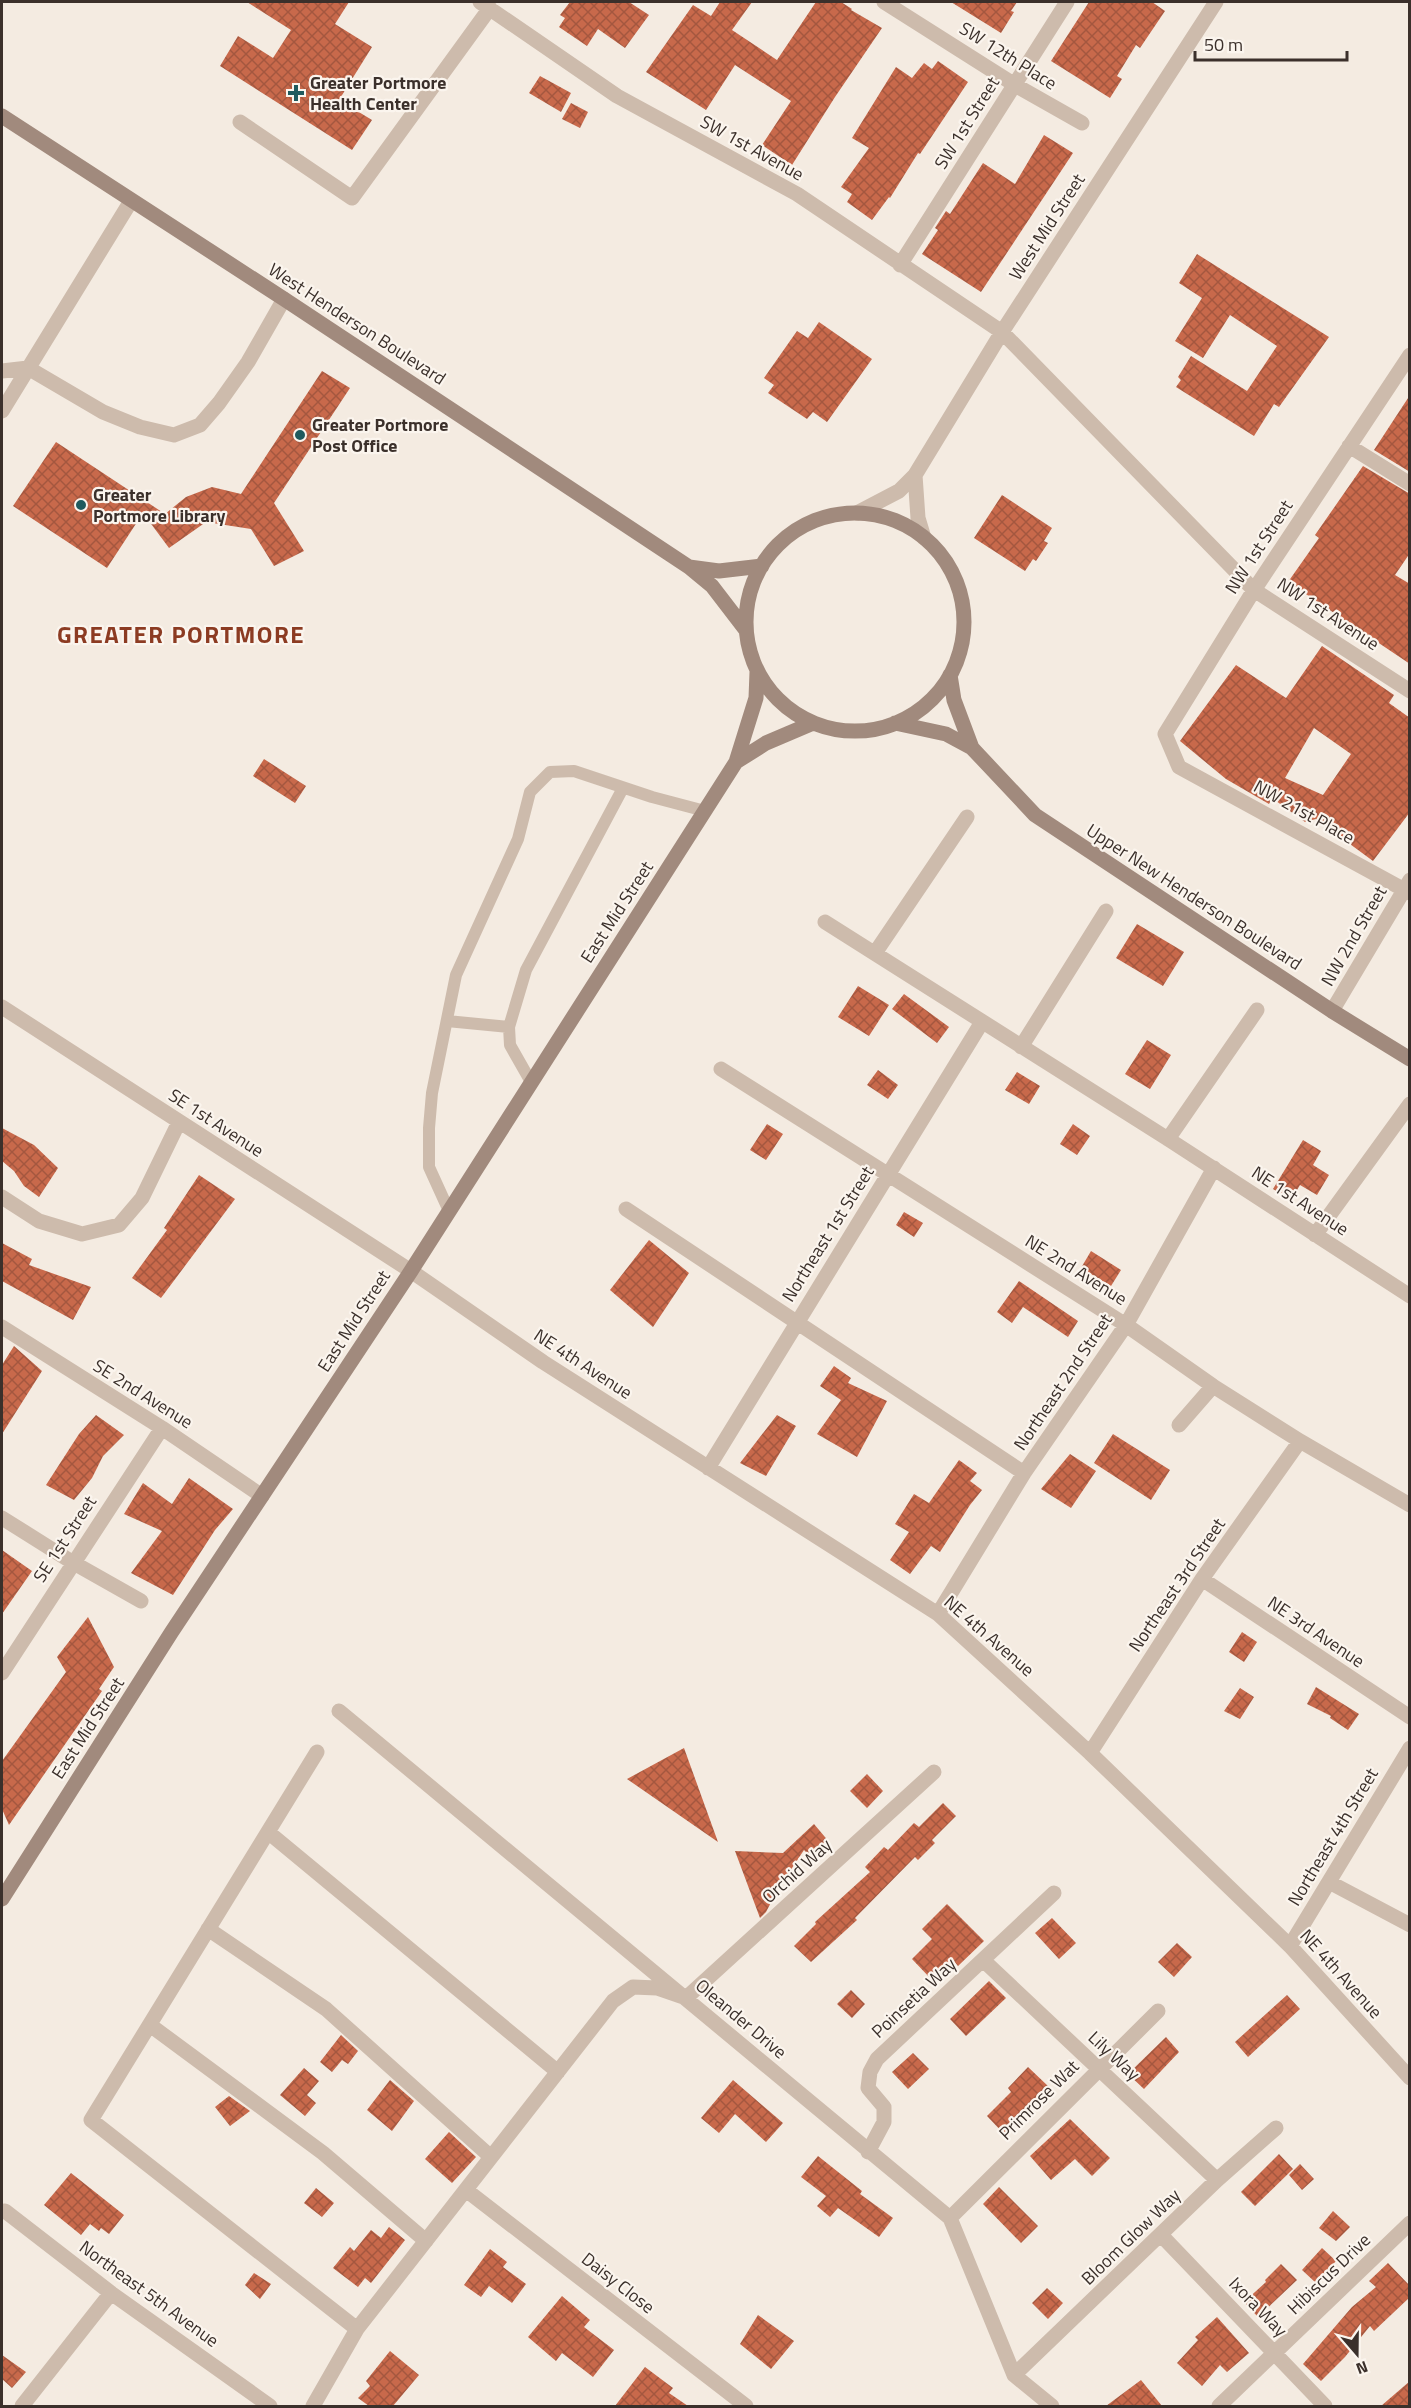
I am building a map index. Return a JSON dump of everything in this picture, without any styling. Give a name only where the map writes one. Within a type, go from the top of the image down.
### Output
[{"type":"street","name":"SW 12th Place","points":[[884,2],[1015,85],[1082,123]]},
{"type":"street","name":"SW 1st Street","points":[[900,265],[1067,2]]},
{"type":"street","name":"West Mid Street","points":[[857,513],[899,491],[915,475],[1002,332],[1216,2]]},
{"type":"street","name":"SW 1st Avenue","points":[[485,5],[617,96],[797,194],[1002,332]]},
{"type":"street","points":[[240,122],[352,198],[485,5]]},
{"type":"street","name":"West Henderson Boulevard","points":[[2,116],[689,567],[712,586],[746,629]]},
{"type":"street","points":[[2,411],[132,201]]},
{"type":"street","points":[[2,371],[28,368],[103,412],[140,427],[174,435],[200,425],[219,403],[248,362],[284,299]]},
{"type":"street","name":"NW 1st Avenue","points":[[1002,332],[1254,590],[1410,691]]},
{"type":"street","name":"NW 1st Street","points":[[1179,766],[1165,734],[1254,590],[1410,355]]},
{"type":"street","points":[[1348,446],[1410,484]]},
{"type":"street","points":[[915,475],[918,518],[924,538]]},
{"type":"street","points":[[857,513],[881,516],[903,525],[924,538],[945,560],[958,587],[964,617],[961,647],[950,675],[935,695],[917,712],[895,723],[868,730],[840,730],[813,723],[790,710],[771,693],[757,672],[749,651],[746,629],[748,598],[762,566],[777,546],[801,528],[828,517],[857,513]]},
{"type":"street","name":"West Henderson Boulevard","points":[[689,567],[719,571],[762,566]]},
{"type":"street","name":"East Mid Street","points":[[2,1899],[171,1633],[411,1271],[736,762],[756,698],[757,672]]},
{"type":"street","name":"Upper New Henderson Boulevard","points":[[950,675],[954,700],[972,748]]},
{"type":"street","name":"East Mid Street","points":[[736,762],[766,743],[813,723]]},
{"type":"street","name":"Upper New Henderson Boulevard","points":[[895,723],[946,735],[972,748],[1035,815],[1332,1011],[1410,1059]]},
{"type":"street","name":"NW 21st Place","points":[[1179,766],[1408,887]]},
{"type":"street","points":[[875,954],[967,817]]},
{"type":"street","name":"NW 2nd Street","points":[[1332,1011],[1408,887]]},
{"type":"street","points":[[1021,1047],[1106,911]]},
{"type":"street","name":"NE 1st Avenue","points":[[825,922],[1214,1168],[1410,1296]]},
{"type":"street","name":"SE 1st Avenue","points":[[2,1007],[411,1271]]},
{"type":"street","points":[[1168,1139],[1257,1010]]},
{"type":"street","name":"Northeast 1st Street","points":[[708,1468],[982,1022]]},
{"type":"street","name":"NE 2nd Avenue","points":[[721,1069],[1126,1325],[1213,1386],[1300,1441],[1410,1505]]},
{"type":"street","points":[[1316,1235],[1410,1104]]},
{"type":"street","points":[[2,1197],[39,1221],[82,1234],[119,1225],[142,1198],[179,1122]]},
{"type":"street","name":"Northeast 2nd Street","points":[[938,1614],[1024,1473],[1126,1325],[1214,1168]]},
{"type":"street","points":[[626,1209],[1024,1473]]},
{"type":"street","name":"NE 4th Avenue","points":[[411,1271],[543,1362],[938,1614],[1090,1753],[1290,1946],[1410,2078]]},
{"type":"street","name":"SE 2nd Avenue","points":[[2,1327],[162,1428],[262,1496]]},
{"type":"street","points":[[1179,1425],[1213,1386]]},
{"type":"street","name":"SE 1st Street","points":[[2,1673],[72,1562],[162,1428]]},
{"type":"street","name":"Northeast 3rd Street","points":[[1090,1753],[1202,1579],[1300,1441]]},
{"type":"street","points":[[2,1518],[72,1562],[141,1601]]},
{"type":"street","name":"NE 3rd Avenue","points":[[1202,1579],[1410,1717]]},
{"type":"street","name":"Oleander Drive","points":[[339,1711],[614,1942],[686,1998],[950,2218],[1014,2375],[1052,2406]]},
{"type":"street","name":"Northeast 4th Street","points":[[1290,1946],[1410,1748]]},
{"type":"street","points":[[317,1752],[91,2120],[357,2329]]},
{"type":"street","name":"Orchid Way","points":[[686,1998],[934,1772]]},
{"type":"street","points":[[268,1832],[558,2072]]},
{"type":"street","points":[[1329,1882],[1410,1925]]},
{"type":"street","name":"Poinsetia Way","points":[[868,2152],[884,2122],[884,2107],[868,2088],[870,2072],[877,2059],[1054,1893]]},
{"type":"street","points":[[208,1929],[326,2009],[491,2157]]},
{"type":"street","name":"Lily Way","points":[[983,1960],[1217,2180]]},
{"type":"street","points":[[313,2406],[357,2329],[614,2001],[633,1987],[657,1988],[686,1998]]},
{"type":"street","name":"Primrose Wat","points":[[950,2218],[1158,2011]]},
{"type":"street","points":[[150,2025],[323,2152],[426,2241]]},
{"type":"street","name":"Bloom Glow Way","points":[[1014,2375],[1217,2180],[1276,2128]]},
{"type":"street","name":"Daisy Close","points":[[466,2190],[746,2406]]},
{"type":"street","name":"Northeast 5th Avenue","points":[[5,2211],[111,2293],[270,2406]]},
{"type":"street","name":"Hibiscus Drive","points":[[1219,2406],[1410,2223]]},
{"type":"street","name":"Ixora Way","points":[[1161,2235],[1325,2406]]},
{"type":"street","points":[[22,2406],[111,2293]]},
{"type":"lane","points":[[449,1211],[429,1167],[432,1093],[456,975],[518,839],[530,792],[550,772],[574,771],[623,788],[705,811]]},
{"type":"lane","points":[[531,1082],[510,1045],[509,1027],[526,970],[623,788]]},
{"type":"lane","points":[[447,1021],[509,1027]]},
{"type":"building","points":[[247,2],[349,2],[335,24],[372,47],[339,100],[372,120],[352,150],[220,66],[238,36],[273,58],[291,30]]},
{"type":"building","points":[[570,2],[629,2],[649,15],[625,48],[598,29],[587,46],[559,27],[565,18],[560,15]]},
{"type":"building","points":[[720,2],[752,2],[732,30],[777,60],[816,2],[841,2],[882,28],[792,165],[762,145],[791,101],[735,65],[706,110],[646,72],[693,5],[711,16]]},
{"type":"building","points":[[951,2],[1017,2],[1011,11],[1014,12],[1001,33]]},
{"type":"building","points":[[1089,2],[1152,2],[1165,11],[1140,48],[1136,45],[1117,76],[1122,79],[1110,98],[1051,61]]},
{"type":"building","points":[[938,61],[968,82],[920,154],[918,153],[890,198],[872,220],[847,202],[852,194],[841,187],[869,148],[852,138],[896,67],[912,78],[924,63],[932,69]]},
{"type":"building","points":[[540,76],[571,93],[561,112],[529,93]]},
{"type":"building","points":[[571,103],[588,112],[580,128],[562,119]]},
{"type":"building","points":[[1044,135],[1073,153],[981,292],[922,254],[938,230],[935,228],[946,211],[950,214],[983,163],[1015,184]]},
{"type":"building","points":[[1197,254],[1329,337],[1279,407],[1274,404],[1254,436],[1176,387],[1181,380],[1178,377],[1191,356],[1247,391],[1277,346],[1230,315],[1203,358],[1175,341],[1202,298],[1179,283]]},
{"type":"building","points":[[819,322],[872,359],[827,422],[813,412],[807,419],[768,393],[774,385],[764,378],[797,331],[808,338]]},
{"type":"building","points":[[322,371],[350,388],[274,503],[304,551],[274,566],[251,529],[206,522],[169,548],[143,513],[107,568],[13,506],[56,442],[165,514],[186,497],[212,487],[241,494]]},
{"type":"building","points":[[1410,395],[1410,472],[1374,450]]},
{"type":"building","points":[[1363,466],[1410,494],[1410,553],[1395,575],[1410,584],[1410,664],[1288,582],[1319,538],[1315,535]]},
{"type":"building","points":[[1002,495],[1052,528],[1044,541],[1048,543],[1036,561],[1033,559],[1025,571],[974,538]]},
{"type":"building","points":[[1322,646],[1394,695],[1389,703],[1410,718],[1410,812],[1373,861],[1316,819],[1305,822],[1272,798],[1269,804],[1226,779],[1180,741],[1236,665],[1286,698]],"holes":[[[1314,728],[1351,754],[1323,795],[1285,778]]]},
{"type":"building","points":[[264,759],[306,786],[295,803],[253,776]]},
{"type":"building","points":[[1137,924],[1184,952],[1163,986],[1116,958]]},
{"type":"building","points":[[858,986],[889,1005],[869,1036],[838,1017]]},
{"type":"building","points":[[904,994],[949,1027],[937,1043],[892,1009]]},
{"type":"building","points":[[1147,1040],[1171,1055],[1150,1089],[1125,1074]]},
{"type":"building","points":[[878,1070],[898,1085],[888,1099],[867,1085]]},
{"type":"building","points":[[1017,1072],[1040,1086],[1029,1104],[1005,1090]]},
{"type":"building","points":[[767,1124],[783,1134],[766,1160],[750,1150]]},
{"type":"building","points":[[1073,1124],[1090,1136],[1077,1155],[1060,1144]]},
{"type":"building","points":[[2,1128],[34,1145],[58,1168],[39,1197],[24,1186],[14,1171],[2,1161]]},
{"type":"building","points":[[1303,1140],[1321,1151],[1313,1165],[1329,1175],[1317,1195],[1300,1185],[1291,1200],[1273,1189]]},
{"type":"building","points":[[199,1175],[235,1199],[161,1298],[132,1278],[167,1230],[164,1228]]},
{"type":"building","points":[[904,1212],[923,1223],[914,1237],[896,1225]]},
{"type":"building","points":[[649,1240],[689,1273],[653,1327],[610,1290]]},
{"type":"building","points":[[2,1243],[32,1259],[29,1265],[91,1287],[73,1320],[2,1281]]},
{"type":"building","points":[[1091,1251],[1121,1270],[1111,1286],[1081,1268]]},
{"type":"building","points":[[1019,1281],[1078,1321],[1068,1337],[1023,1307],[1012,1323],[997,1312]]},
{"type":"building","points":[[14,1346],[42,1371],[2,1434],[2,1365]]},
{"type":"building","points":[[834,1366],[851,1378],[848,1383],[887,1401],[857,1457],[817,1434],[841,1400],[820,1386]]},
{"type":"building","points":[[96,1415],[124,1435],[103,1456],[92,1478],[74,1500],[46,1485],[79,1434]]},
{"type":"building","points":[[777,1415],[796,1426],[766,1476],[740,1463]]},
{"type":"building","points":[[1113,1434],[1170,1470],[1151,1500],[1094,1463]]},
{"type":"building","points":[[1070,1454],[1096,1471],[1071,1508],[1041,1489]]},
{"type":"building","points":[[959,1460],[977,1473],[970,1481],[982,1490],[940,1552],[931,1546],[910,1574],[890,1560],[909,1532],[895,1524],[914,1494],[929,1503]]},
{"type":"building","points":[[189,1478],[233,1509],[215,1530],[173,1595],[131,1573],[162,1531],[124,1514],[143,1483],[172,1504]]},
{"type":"building","points":[[2,1550],[32,1571],[2,1614]]},
{"type":"building","points":[[88,1617],[114,1667],[99,1689],[102,1691],[9,1825],[2,1809],[2,1761],[66,1672],[57,1657]]},
{"type":"building","points":[[1242,1632],[1257,1642],[1244,1662],[1229,1652]]},
{"type":"building","points":[[1316,1687],[1359,1714],[1348,1730],[1330,1718],[1331,1716],[1307,1704]]},
{"type":"building","points":[[1240,1688],[1254,1697],[1240,1719],[1224,1711]]},
{"type":"building","points":[[684,1748],[718,1842],[627,1779]]},
{"type":"building","points":[[867,1774],[883,1791],[867,1808],[850,1791]]},
{"type":"building","points":[[943,1803],[956,1816],[932,1840],[935,1843],[918,1860],[915,1857],[855,1918],[857,1920],[811,1962],[794,1946],[816,1924],[815,1922],[870,1872],[865,1867],[884,1847],[888,1850],[914,1823],[919,1827]]},
{"type":"building","points":[[814,1824],[830,1843],[813,1859],[804,1850],[760,1918],[735,1851],[783,1853]]},
{"type":"building","points":[[947,1904],[984,1941],[958,1966],[952,1959],[931,1979],[912,1959],[932,1939],[922,1929]]},
{"type":"building","points":[[1052,1918],[1076,1943],[1059,1959],[1035,1933]]},
{"type":"building","points":[[1177,1943],[1192,1957],[1174,1977],[1158,1962]]},
{"type":"building","points":[[989,1981],[1006,1998],[966,2036],[950,2019]]},
{"type":"building","points":[[851,1990],[865,2004],[852,2018],[837,2004]]},
{"type":"building","points":[[1287,1995],[1300,2009],[1248,2057],[1235,2042]]},
{"type":"building","points":[[341,2035],[358,2051],[348,2064],[342,2060],[332,2072],[320,2062]]},
{"type":"building","points":[[1166,2037],[1179,2052],[1144,2089],[1128,2074]]},
{"type":"building","points":[[913,2053],[929,2069],[908,2089],[892,2072]]},
{"type":"building","points":[[1028,2067],[1049,2087],[1005,2135],[987,2116],[1011,2092],[1008,2088]]},
{"type":"building","points":[[304,2068],[319,2081],[307,2095],[316,2103],[305,2116],[280,2095]]},
{"type":"building","points":[[390,2080],[414,2101],[392,2131],[367,2110]]},
{"type":"building","points":[[733,2080],[783,2123],[766,2142],[735,2114],[719,2133],[701,2118]]},
{"type":"building","points":[[229,2096],[250,2111],[230,2126],[215,2107]]},
{"type":"building","points":[[1070,2119],[1110,2158],[1092,2176],[1075,2159],[1051,2180],[1030,2156]]},
{"type":"building","points":[[449,2132],[476,2157],[452,2183],[425,2159]]},
{"type":"building","points":[[1279,2154],[1293,2169],[1255,2206],[1241,2192]]},
{"type":"building","points":[[818,2156],[862,2191],[860,2194],[893,2218],[879,2237],[838,2208],[830,2217],[817,2206],[826,2196],[801,2177]]},
{"type":"building","points":[[1300,2164],[1314,2179],[1302,2190],[1289,2175]]},
{"type":"building","points":[[71,2173],[124,2215],[109,2234],[101,2228],[99,2231],[90,2224],[81,2235],[44,2205]]},
{"type":"building","points":[[999,2187],[1038,2226],[1021,2243],[983,2204]]},
{"type":"building","points":[[316,2188],[334,2203],[322,2217],[304,2203]]},
{"type":"building","points":[[1333,2211],[1350,2227],[1336,2241],[1319,2228]]},
{"type":"building","points":[[389,2227],[405,2240],[371,2283],[365,2278],[358,2287],[333,2268],[350,2247],[354,2251],[371,2230],[381,2238]]},
{"type":"building","points":[[1322,2248],[1336,2261],[1316,2283],[1302,2270]]},
{"type":"building","points":[[490,2249],[507,2262],[503,2267],[526,2284],[512,2303],[489,2286],[481,2297],[464,2285]]},
{"type":"building","points":[[1388,2263],[1410,2286],[1410,2297],[1374,2331],[1370,2326],[1345,2357],[1321,2381],[1303,2364],[1352,2307],[1376,2287],[1369,2281]]},
{"type":"building","points":[[1281,2264],[1297,2280],[1258,2317],[1244,2302],[1266,2282],[1265,2280]]},
{"type":"building","points":[[254,2273],[271,2284],[260,2299],[245,2285]]},
{"type":"building","points":[[1047,2288],[1063,2303],[1048,2319],[1032,2303]]},
{"type":"building","points":[[562,2296],[590,2320],[584,2327],[614,2350],[593,2377],[562,2353],[556,2361],[528,2337]]},
{"type":"building","points":[[758,2315],[794,2341],[771,2369],[740,2344]]},
{"type":"building","points":[[1217,2317],[1249,2353],[1227,2372],[1220,2365],[1202,2386],[1177,2363],[1198,2340],[1195,2337]]},
{"type":"building","points":[[390,2351],[419,2375],[393,2406],[369,2406],[358,2398],[370,2386],[366,2381]]},
{"type":"building","points":[[2,2355],[26,2372],[12,2388],[2,2379]]},
{"type":"building","points":[[645,2367],[673,2388],[669,2393],[688,2406],[615,2406]]},
{"type":"building","points":[[1141,2380],[1162,2406],[1106,2406]]},
{"type":"building","points":[[1410,2381],[1410,2406],[1381,2406]]},
{"type":"place","name":"Greater Portmore Health Center","points":[[296,93]]},
{"type":"place","name":"Greater Portmore Post Office","points":[[300,435]]},
{"type":"place","name":"Greater Portmore Library","points":[[81,505]]},
{"type":"district","name":"GREATER PORTMORE","points":[[181,635]]}]
